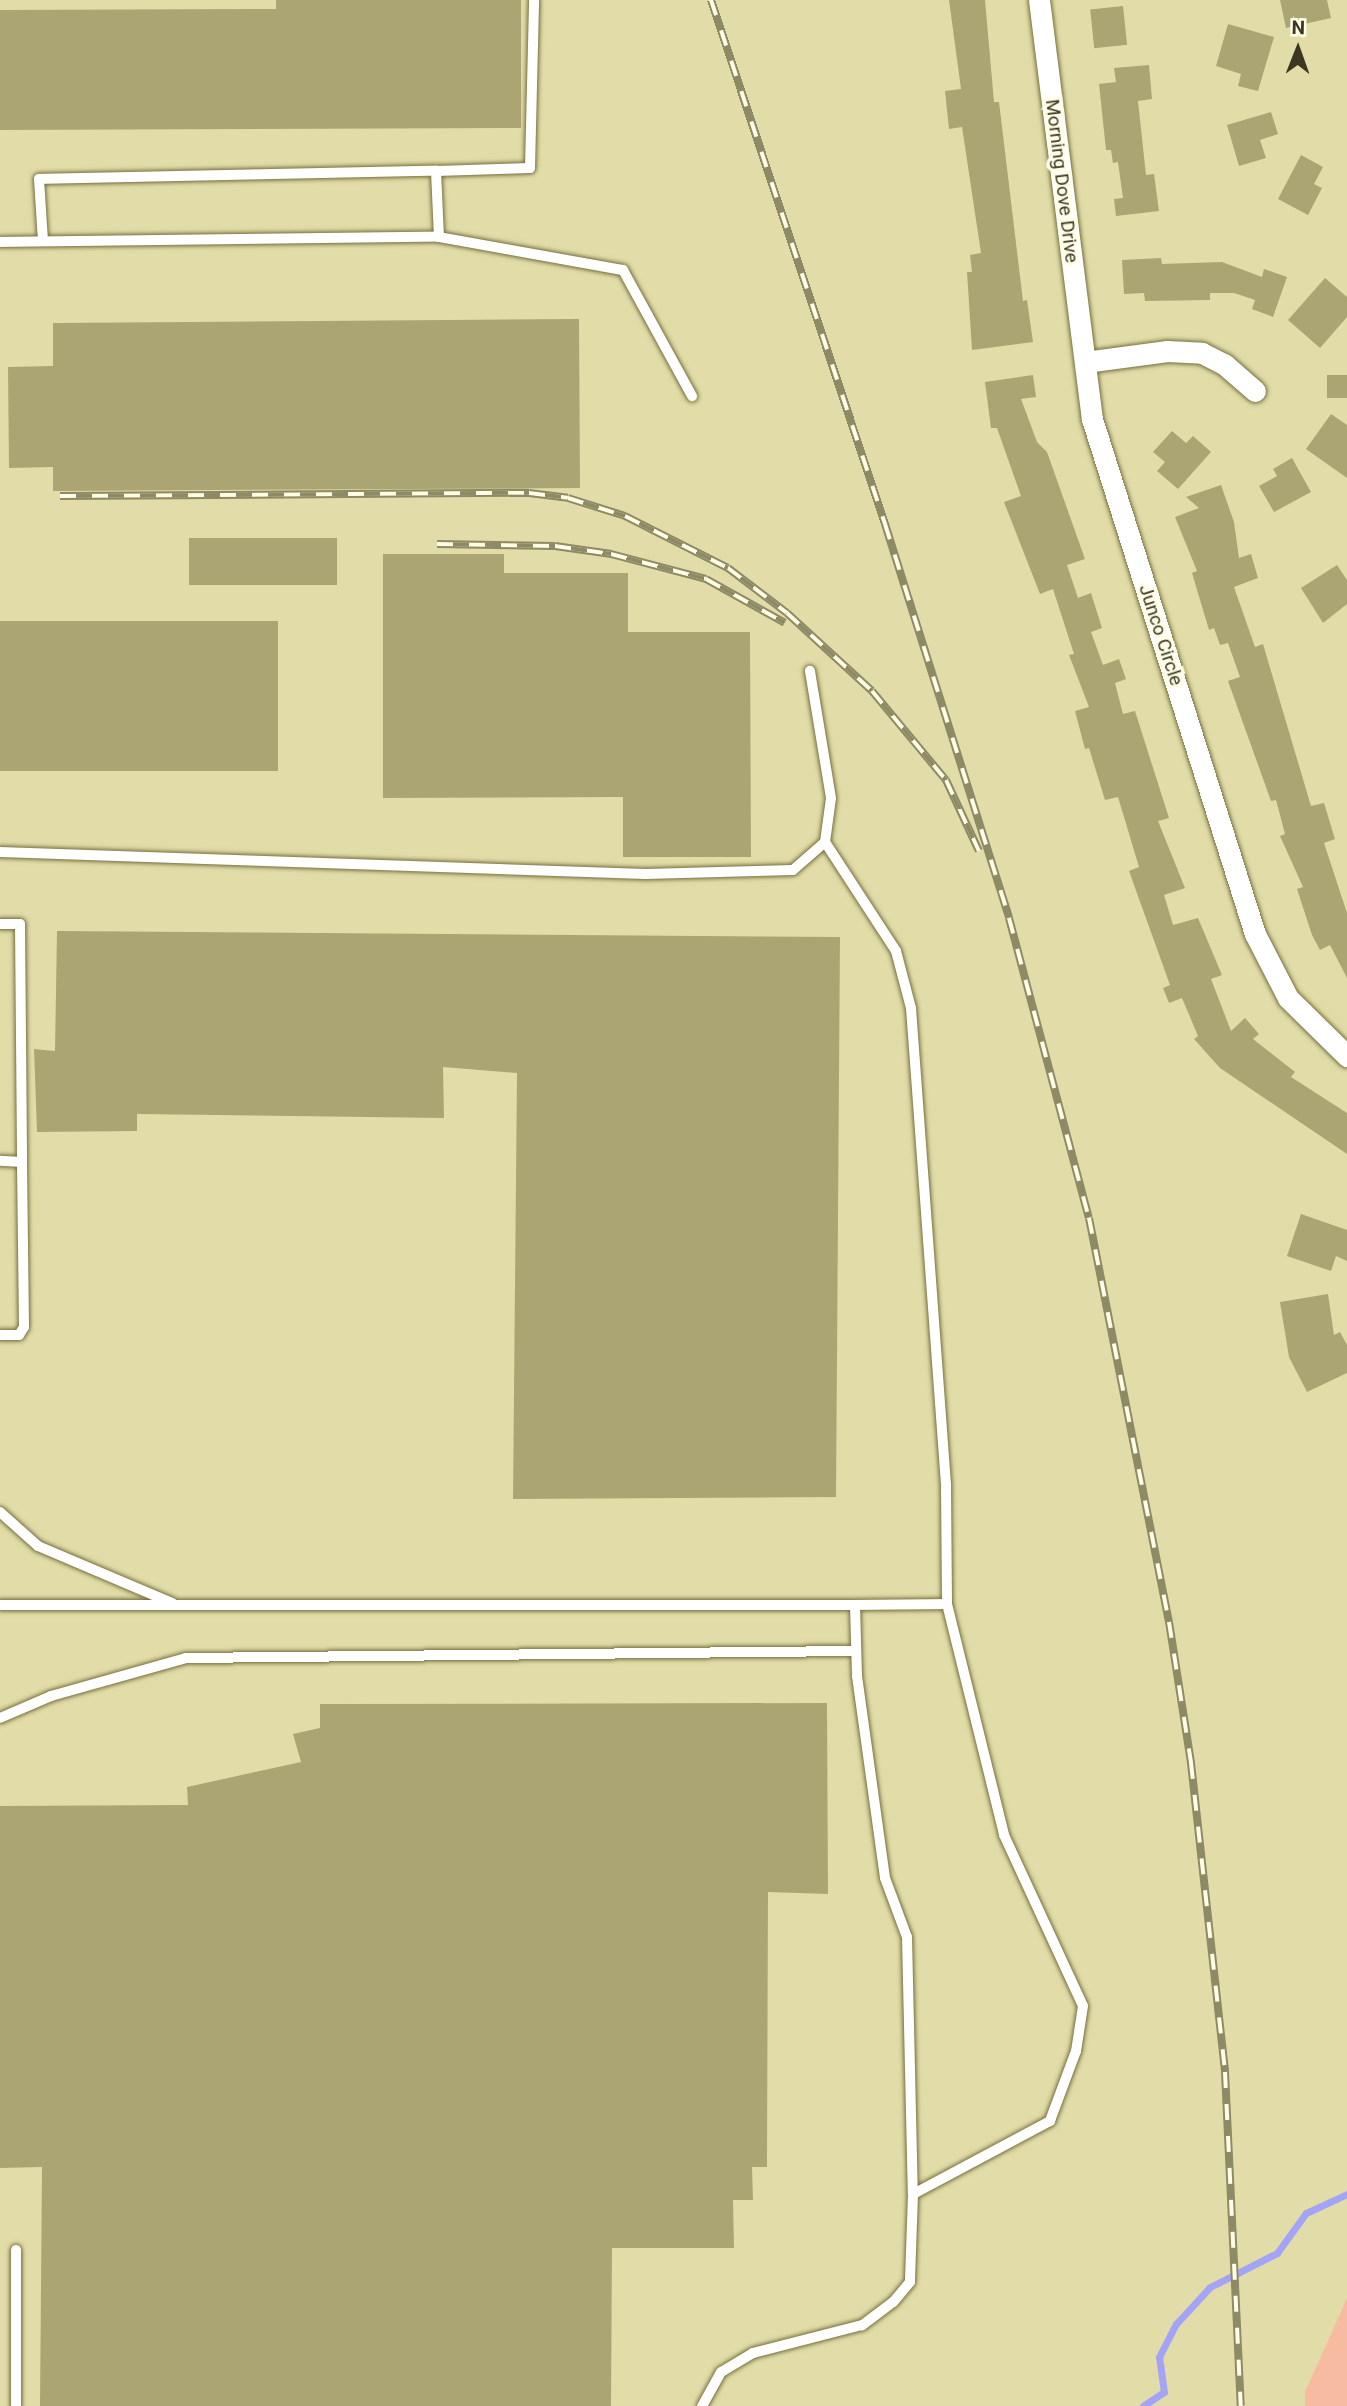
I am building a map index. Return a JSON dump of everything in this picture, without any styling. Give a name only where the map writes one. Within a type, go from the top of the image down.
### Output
[{"type":"street","name":"Morning Dove Drive","points":[[1039,0],[1085,362]]},
{"type":"street","points":[[1085,362],[1167,351],[1202,353],[1224,364],[1255,391]]},
{"type":"street","name":"Junco Circle","points":[[1085,362],[1092,419],[1255,934],[1288,998],[1347,1056]]},
{"type":"lane","points":[[43,241],[39,179],[530,168],[534,0]]},
{"type":"lane","points":[[436,171],[439,237]]},
{"type":"lane","points":[[0,242],[439,237],[622,270],[692,396]]},
{"type":"lane","points":[[810,671],[831,798],[825,842],[896,951],[911,1008],[947,1487],[947,1604],[1004,1835],[1083,2006],[1076,2051],[1050,2122],[913,2194]]},
{"type":"lane","points":[[0,852],[646,874],[793,870],[825,842]]},
{"type":"lane","points":[[0,924],[20,924],[24,1327],[19,1335],[0,1335]]},
{"type":"lane","points":[[0,1161],[22,1162]]},
{"type":"lane","points":[[0,1511],[38,1546],[176,1605]]},
{"type":"lane","points":[[0,1605],[947,1604]]},
{"type":"lane","points":[[702,2406],[721,2372],[753,2353],[862,2325],[893,2302],[910,2282],[913,2194],[907,1937],[885,1878],[856,1651],[855,1605]]},
{"type":"lane","points":[[0,1718],[51,1696],[186,1658],[856,1651]]},
{"type":"lane","points":[[16,2250],[16,2406]]},
{"type":"shaded area","points":[[1347,2298],[1347,2406],[1305,2406],[1305,2392]]},
{"type":"building","points":[[276,0],[521,0],[521,128],[0,130],[0,10],[276,9]]},
{"type":"building","points":[[949,0],[985,0],[994,102],[999,102],[1023,301],[1027,300],[1033,342],[972,350],[967,272],[972,272],[970,255],[981,253],[962,127],[949,129],[945,91],[961,89]]},
{"type":"building","points":[[1280,0],[1327,0],[1331,18],[1286,28]]},
{"type":"building","points":[[1123,6],[1127,45],[1094,48],[1090,9]]},
{"type":"building","points":[[1228,24],[1274,37],[1258,91],[1238,86],[1241,74],[1216,66]]},
{"type":"building","points":[[1149,65],[1152,99],[1138,101],[1146,175],[1154,174],[1159,211],[1116,216],[1114,199],[1123,198],[1118,162],[1113,163],[1111,150],[1106,150],[1099,84],[1116,82],[1114,68]]},
{"type":"building","points":[[1271,112],[1278,134],[1260,140],[1266,158],[1239,166],[1227,125]]},
{"type":"building","points":[[1301,155],[1323,167],[1314,184],[1322,188],[1308,215],[1278,199]]},
{"type":"building","points":[[1161,258],[1162,264],[1222,262],[1262,277],[1264,269],[1287,277],[1273,317],[1252,309],[1255,300],[1234,293],[1210,293],[1210,300],[1145,301],[1144,293],[1124,294],[1122,260]]},
{"type":"building","points":[[1325,278],[1347,297],[1347,317],[1320,348],[1288,320]]},
{"type":"building","points":[[579,319],[580,488],[53,491],[53,467],[9,468],[8,367],[53,366],[53,323]]},
{"type":"building","points":[[1033,375],[1036,397],[1021,399],[1037,442],[1047,452],[1085,559],[1067,565],[1078,598],[1091,593],[1102,628],[1091,632],[1103,665],[1119,659],[1126,679],[1115,683],[1123,714],[1135,711],[1169,818],[1158,821],[1185,888],[1164,895],[1173,925],[1198,918],[1222,975],[1211,979],[1231,1031],[1245,1018],[1259,1034],[1253,1039],[1295,1072],[1291,1077],[1347,1113],[1347,1154],[1220,1068],[1194,1039],[1198,1036],[1182,998],[1169,1003],[1163,988],[1170,985],[1129,871],[1139,867],[1118,797],[1105,800],[1089,748],[1085,749],[1075,711],[1089,707],[1069,655],[1074,654],[1053,589],[1040,594],[1004,502],[1021,496],[997,428],[991,428],[985,382]]},
{"type":"building","points":[[1327,375],[1347,375],[1347,398],[1327,398]]},
{"type":"building","points":[[1331,414],[1347,425],[1347,478],[1306,449]]},
{"type":"building","points":[[1172,431],[1186,443],[1193,436],[1211,452],[1178,489],[1157,471],[1165,462],[1153,452]]},
{"type":"building","points":[[1292,458],[1311,492],[1274,512],[1259,486],[1277,476],[1273,469]]},
{"type":"building","points":[[1221,485],[1234,522],[1239,558],[1251,554],[1258,578],[1234,587],[1255,647],[1263,644],[1311,806],[1324,803],[1335,839],[1324,843],[1347,913],[1347,978],[1330,945],[1320,950],[1312,935],[1297,889],[1303,887],[1280,836],[1285,834],[1276,800],[1271,801],[1228,681],[1240,677],[1228,643],[1220,645],[1214,628],[1209,630],[1192,573],[1197,571],[1175,517],[1199,508],[1186,497]]},
{"type":"building","points":[[189,538],[337,538],[337,585],[189,585]]},
{"type":"building","points":[[383,554],[504,554],[504,573],[628,573],[628,632],[750,632],[751,857],[623,857],[623,797],[383,798]]},
{"type":"building","points":[[1337,565],[1347,580],[1347,604],[1323,623],[1301,588]]},
{"type":"building","points":[[0,621],[278,621],[278,771],[0,771]]},
{"type":"building","points":[[57,931],[840,937],[836,1497],[513,1499],[517,1073],[443,1067],[444,1118],[137,1114],[137,1131],[37,1132],[34,1049],[55,1051]]},
{"type":"building","points":[[1301,1214],[1347,1230],[1347,1261],[1336,1256],[1331,1271],[1287,1256]]},
{"type":"building","points":[[1328,1294],[1334,1335],[1340,1332],[1347,1345],[1347,1373],[1307,1392],[1289,1357],[1280,1302]]},
{"type":"building","points":[[827,1703],[828,1894],[768,1892],[767,2167],[752,2167],[753,2200],[733,2200],[734,2248],[612,2248],[611,2406],[40,2406],[42,2167],[0,2168],[0,1806],[188,1805],[187,1787],[301,1762],[293,1734],[320,1728],[320,1704]]},
{"type":"waterway","points":[[1143,2406],[1164,2392],[1159,2357],[1176,2324],[1210,2287],[1277,2253],[1306,2213],[1347,2194]]},
{"type":"railway","points":[[711,0],[885,524],[1009,918],[1089,1218],[1169,1622],[1191,1763],[1225,2072],[1241,2406]]},
{"type":"railway","points":[[60,496],[529,493],[568,498],[625,516],[728,568],[787,613],[872,691],[946,780],[979,851]]},
{"type":"railway","points":[[437,544],[555,546],[611,554],[706,579],[785,623]]}]
